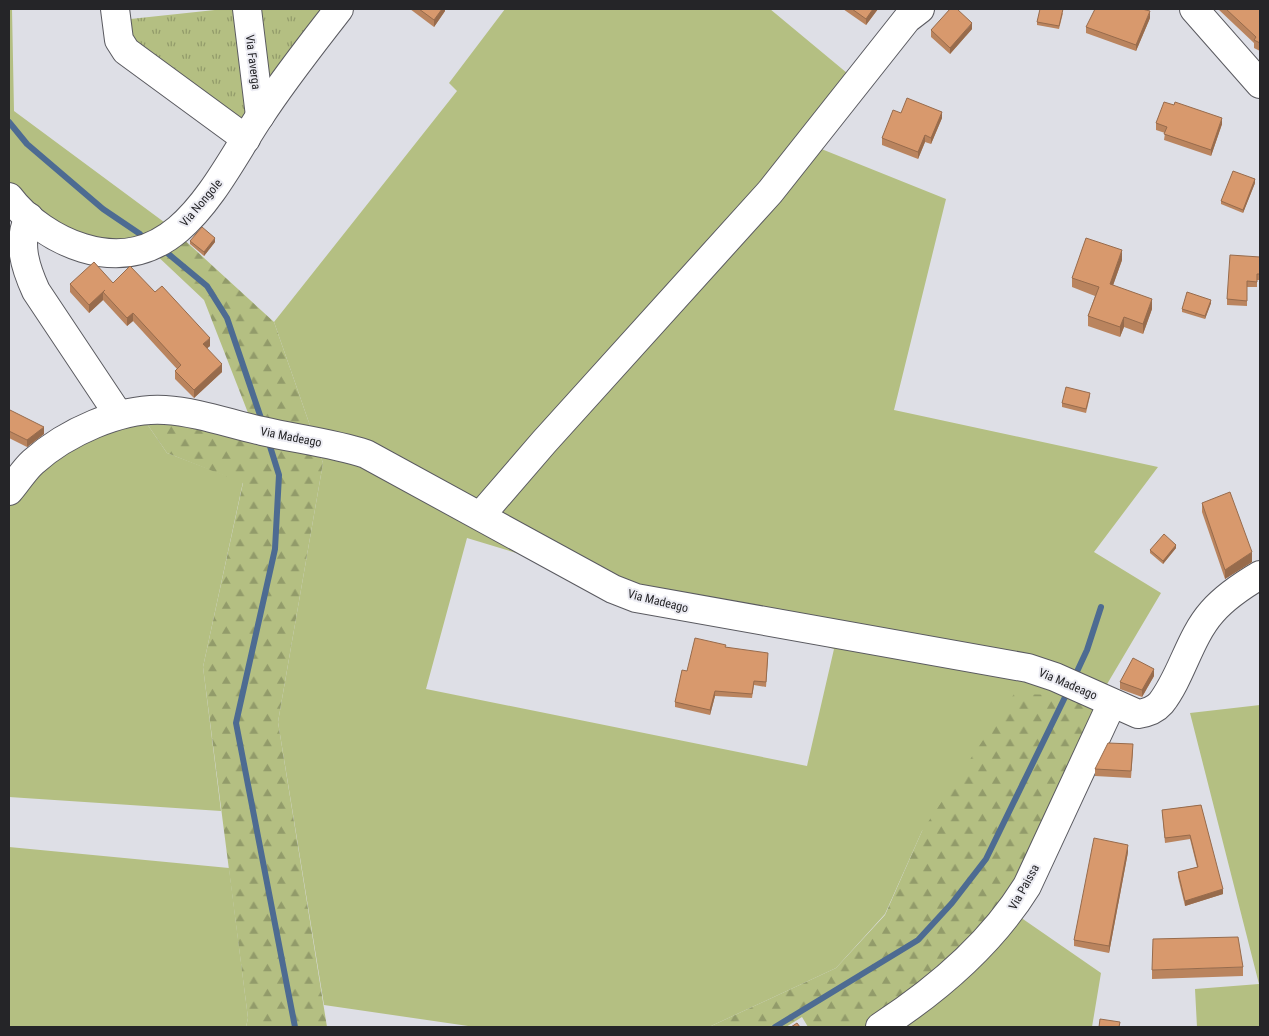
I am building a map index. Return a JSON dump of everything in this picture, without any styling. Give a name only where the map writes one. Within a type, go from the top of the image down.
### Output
[{"type":"street","points":[[115,9],[119,40],[126,51],[246,139]]},
{"type":"street","name":"Via Faverga","points":[[247,9],[260,116]]},
{"type":"street","name":"Via Nongole","points":[[9,197],[29,217],[56,237],[82,248],[97,252],[120,254],[141,251],[162,241],[194,214],[214,190],[260,116],[339,9]]},
{"type":"street","points":[[481,516],[544,442],[770,192],[907,19],[920,9]]},
{"type":"street","points":[[1194,9],[1260,84]]},
{"type":"street","points":[[29,217],[22,237],[25,264],[33,285],[118,414]]},
{"type":"street","name":"Via Madeago","points":[[9,491],[32,463],[47,450],[118,414],[139,410],[165,410],[349,448],[366,454],[613,589],[636,598],[1028,668],[1058,678],[1138,714],[1157,707],[1166,695],[1200,629],[1212,612],[1241,587],[1260,575]]},
{"type":"street","name":"Via Paissa","points":[[880,1027],[922,998],[959,966],[1012,911],[1027,886],[1112,703]]},
{"type":"green space","points":[[9,9],[12,9],[14,111],[168,225],[152,251],[55,227],[9,182]]},
{"type":"green space","points":[[224,9],[330,9],[240,135],[127,50],[121,20]]},
{"type":"green space","points":[[505,9],[770,9],[853,78],[804,142],[946,199],[894,410],[1158,467],[1094,552],[1161,593],[1100,696],[922,831],[885,914],[836,968],[709,1027],[475,1027],[324,1005],[278,722],[323,463],[274,322],[457,91],[449,83]],"holes":[[[467,538],[834,649],[807,766],[426,689]]]},
{"type":"green space","points":[[168,225],[274,322],[323,463],[278,722],[327,1027],[246,1027],[248,1018],[203,667],[243,483],[167,453],[134,405],[250,418],[204,300],[152,251]]},
{"type":"green space","points":[[134,405],[167,453],[243,482],[203,667],[221,811],[9,797],[9,474]]},
{"type":"green space","points":[[1014,694],[1100,696],[1007,908],[914,994],[865,1027],[808,1027],[802,1017],[786,1027],[709,1027],[836,968],[885,915],[922,831]]},
{"type":"green space","points":[[1260,705],[1260,1027],[1197,1027],[1195,989],[1259,984],[1190,713]]},
{"type":"green space","points":[[9,847],[229,868],[248,1018],[246,1027],[9,1027]]},
{"type":"green space","points":[[1007,908],[1101,973],[1092,1027],[865,1027],[914,994]]},
{"type":"building","points":[[419,9],[442,9],[434,20]]},
{"type":"building","points":[[852,9],[873,9],[866,19]]},
{"type":"building","points":[[950,9],[957,9],[972,23],[950,48],[931,30]]},
{"type":"building","points":[[1040,9],[1063,9],[1059,26],[1037,22]]},
{"type":"building","points":[[1095,9],[1142,9],[1150,11],[1136,45],[1086,27]]},
{"type":"building","points":[[1226,9],[1260,9],[1260,43],[1254,40],[1256,37]]},
{"type":"building","points":[[907,98],[942,112],[931,138],[925,135],[918,152],[882,138],[893,110],[901,113]]},
{"type":"building","points":[[1164,102],[1174,105],[1175,102],[1222,118],[1211,150],[1164,134],[1167,127],[1156,123]]},
{"type":"building","points":[[1233,171],[1255,179],[1243,210],[1221,201]]},
{"type":"building","points":[[202,227],[215,238],[204,252],[190,241]]},
{"type":"building","points":[[1086,238],[1122,250],[1110,284],[1152,299],[1143,324],[1124,317],[1120,327],[1088,316],[1099,287],[1072,278]]},
{"type":"building","points":[[1230,255],[1260,257],[1260,274],[1257,274],[1257,282],[1247,281],[1247,301],[1227,299]]},
{"type":"building","points":[[94,262],[113,283],[130,266],[155,292],[162,286],[210,338],[203,344],[222,364],[194,390],[175,371],[181,365],[133,313],[127,318],[103,292],[105,290],[89,305],[70,284]]},
{"type":"building","points":[[1187,292],[1211,300],[1205,316],[1182,309]]},
{"type":"building","points":[[1066,387],[1090,393],[1086,409],[1062,403]]},
{"type":"building","points":[[10,410],[44,427],[27,440],[9,431]]},
{"type":"building","points":[[1230,492],[1252,552],[1225,570],[1202,503]]},
{"type":"building","points":[[1164,534],[1176,545],[1163,561],[1150,550]]},
{"type":"building","points":[[695,638],[726,645],[725,647],[768,653],[766,682],[754,681],[752,694],[715,691],[710,710],[675,702],[682,670],[687,671]]},
{"type":"building","points":[[1133,658],[1154,669],[1142,690],[1120,682]]},
{"type":"building","points":[[1108,743],[1133,744],[1131,771],[1095,769]]},
{"type":"building","points":[[1201,805],[1223,889],[1185,901],[1178,872],[1198,867],[1190,835],[1165,838],[1162,810]]},
{"type":"building","points":[[1094,838],[1128,845],[1109,946],[1074,940]]},
{"type":"building","points":[[1238,937],[1243,967],[1152,970],[1153,939]]},
{"type":"building","points":[[1100,1019],[1120,1022],[1119,1027],[1099,1027]]},
{"type":"building","points":[[797,1023],[800,1027],[791,1027]]},
{"type":"waterway","points":[[9,122],[27,144],[103,209],[140,234]]},
{"type":"waterway","points":[[160,247],[207,286],[227,318],[263,424]]},
{"type":"waterway","points":[[268,440],[279,475],[275,549],[236,723],[295,1027]]},
{"type":"waterway","points":[[1074,678],[1087,650],[1101,607]]},
{"type":"waterway","points":[[775,1027],[918,940],[952,903],[986,859],[1069,689]]}]
